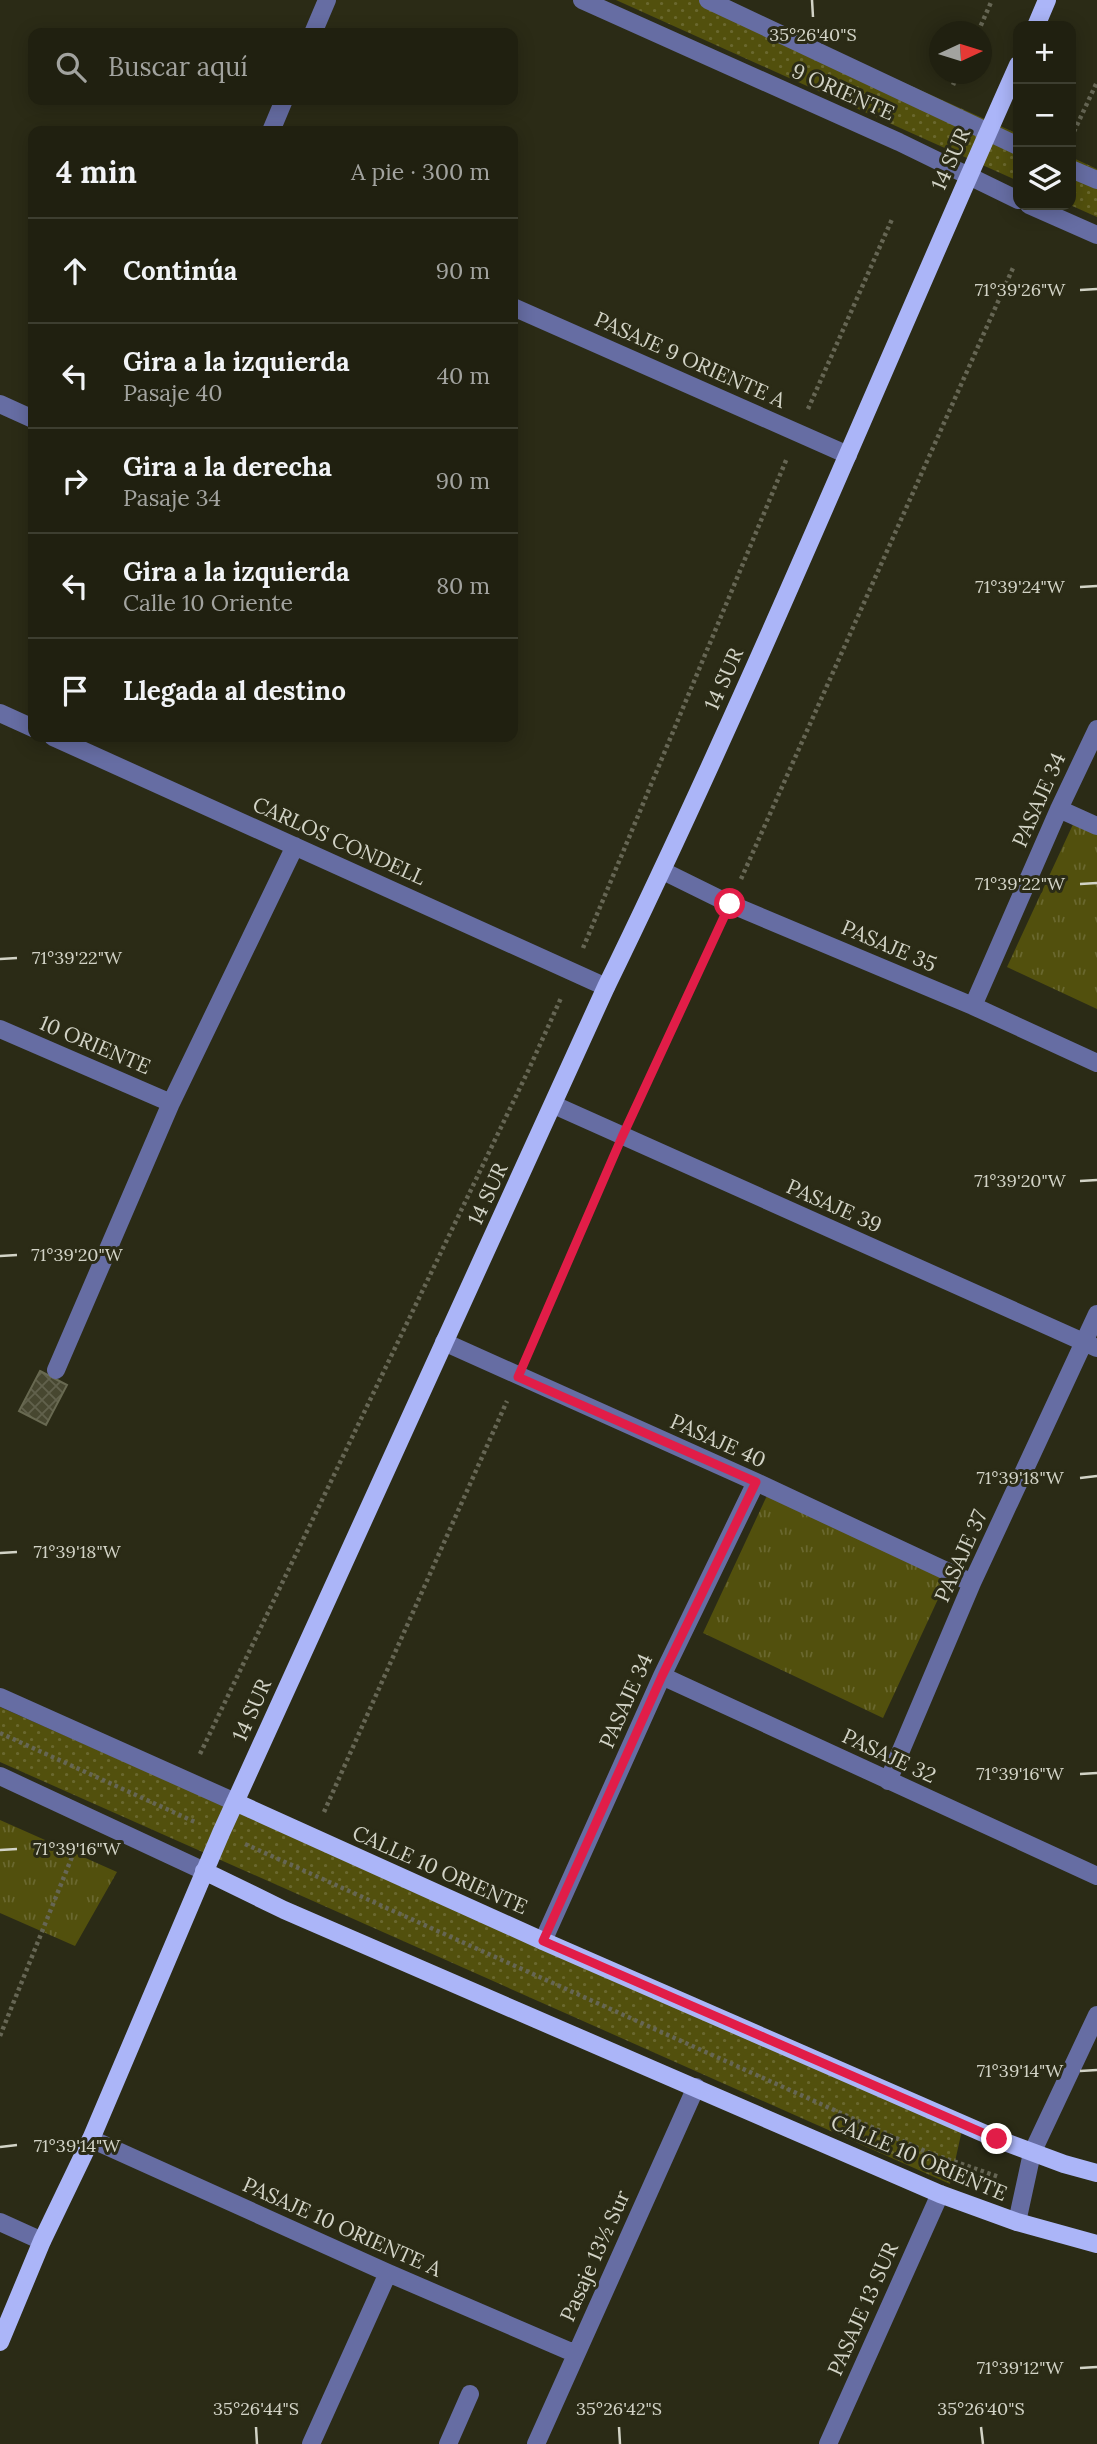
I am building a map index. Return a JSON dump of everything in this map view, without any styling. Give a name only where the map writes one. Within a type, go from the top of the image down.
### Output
[{"type":"main road","points":[[1038,21],[1047,0]]},
{"type":"main road","name":"14 SUR","points":[[0,2342],[42,2241],[91,2139],[204,1871],[606,986],[663,871],[1013,76]]},
{"type":"main road","name":"CALLE 10 ORIENTE","points":[[235,1802],[543,1941],[1032,2153],[1097,2173]]},
{"type":"main road","name":"CALLE 10 ORIENTE","points":[[204,1871],[284,1910],[940,2194],[1017,2222],[1097,2244]]},
{"type":"street","points":[[315,28],[327,0]]},
{"type":"street","name":"9 ORIENTE","points":[[582,0],[899,142],[1013,198]]},
{"type":"street","name":"9 ORIENTE","points":[[708,0],[1013,144]]},
{"type":"street","points":[[273,126],[282,105]]},
{"type":"street","points":[[1076,171],[1097,180]]},
{"type":"street","points":[[1040,210],[1097,235]]},
{"type":"street","name":"PASAJE 9 ORIENTE A","points":[[518,309],[848,455]]},
{"type":"street","points":[[0,404],[28,417]]},
{"type":"street","points":[[0,713],[28,726]]},
{"type":"street","name":"PASAJE 34","points":[[973,1006],[1097,729]]},
{"type":"street","name":"CARLOS CONDELL","points":[[64,742],[606,986]]},
{"type":"street","points":[[1059,809],[1097,826]]},
{"type":"street","points":[[57,1370],[171,1103],[295,846]]},
{"type":"street","name":"PASAJE 35","points":[[663,871],[730,904],[973,1006],[1097,1063]]},
{"type":"street","name":"10 ORIENTE","points":[[0,1029],[171,1103]]},
{"type":"street","name":"PASAJE 39","points":[[554,1105],[1091,1345]]},
{"type":"street","name":"PASAJE 37","points":[[888,1780],[972,1583],[1091,1345],[1097,1314]]},
{"type":"street","name":"PASAJE 40","points":[[444,1342],[756,1482],[972,1583]]},
{"type":"street","name":"PASAJE 34","points":[[543,1941],[662,1676],[756,1482]]},
{"type":"street","name":"PASAJE 32","points":[[662,1676],[1097,1877]]},
{"type":"street","name":"CALLE 10 ORIENTE","points":[[0,1697],[235,1802]]},
{"type":"street","name":"CALLE 10 ORIENTE","points":[[0,1776],[204,1871]]},
{"type":"street","points":[[1017,2222],[1032,2153],[1097,2015]]},
{"type":"street","name":"Pasaje 13½ Sur","points":[[536,2444],[696,2087]]},
{"type":"street","name":"PASAJE 10 ORIENTE A","points":[[91,2139],[388,2273],[576,2354]]},
{"type":"street","name":"PASAJE 13 SUR","points":[[828,2444],[940,2194]]},
{"type":"street","points":[[0,2222],[42,2241]]},
{"type":"street","points":[[311,2444],[388,2273]]},
{"type":"street","points":[[448,2444],[470,2394]]},
{"type":"path","points":[[983,21],[992,0]]},
{"type":"path","points":[[1076,127],[1097,82]]},
{"type":"path","points":[[324,1813],[622,1137],[730,904],[1013,268]]},
{"type":"path","points":[[0,1733],[927,2152],[1026,2184]]},
{"type":"path","points":[[0,2036],[89,1816]]},
{"type":"green space","points":[[616,0],[720,0],[1013,132],[1013,179]]},
{"type":"green space","points":[[1076,159],[1097,169],[1097,217],[1076,208]]},
{"type":"green space","points":[[1075,820],[1097,830],[1097,1009],[1007,967]]},
{"type":"green space","points":[[771,1487],[951,1571],[883,1718],[703,1633]]},
{"type":"green space","points":[[0,1707],[962,2130],[950,2184],[0,1762]]},
{"type":"green space","points":[[0,1820],[117,1872],[75,1946],[0,1913]]},
{"type":"building","points":[[40,1371],[67,1385],[46,1425],[19,1411]]},
{"type":"route","points":[[730,904],[622,1137],[518,1377],[756,1482],[662,1676],[543,1941],[997,2139]]}]
